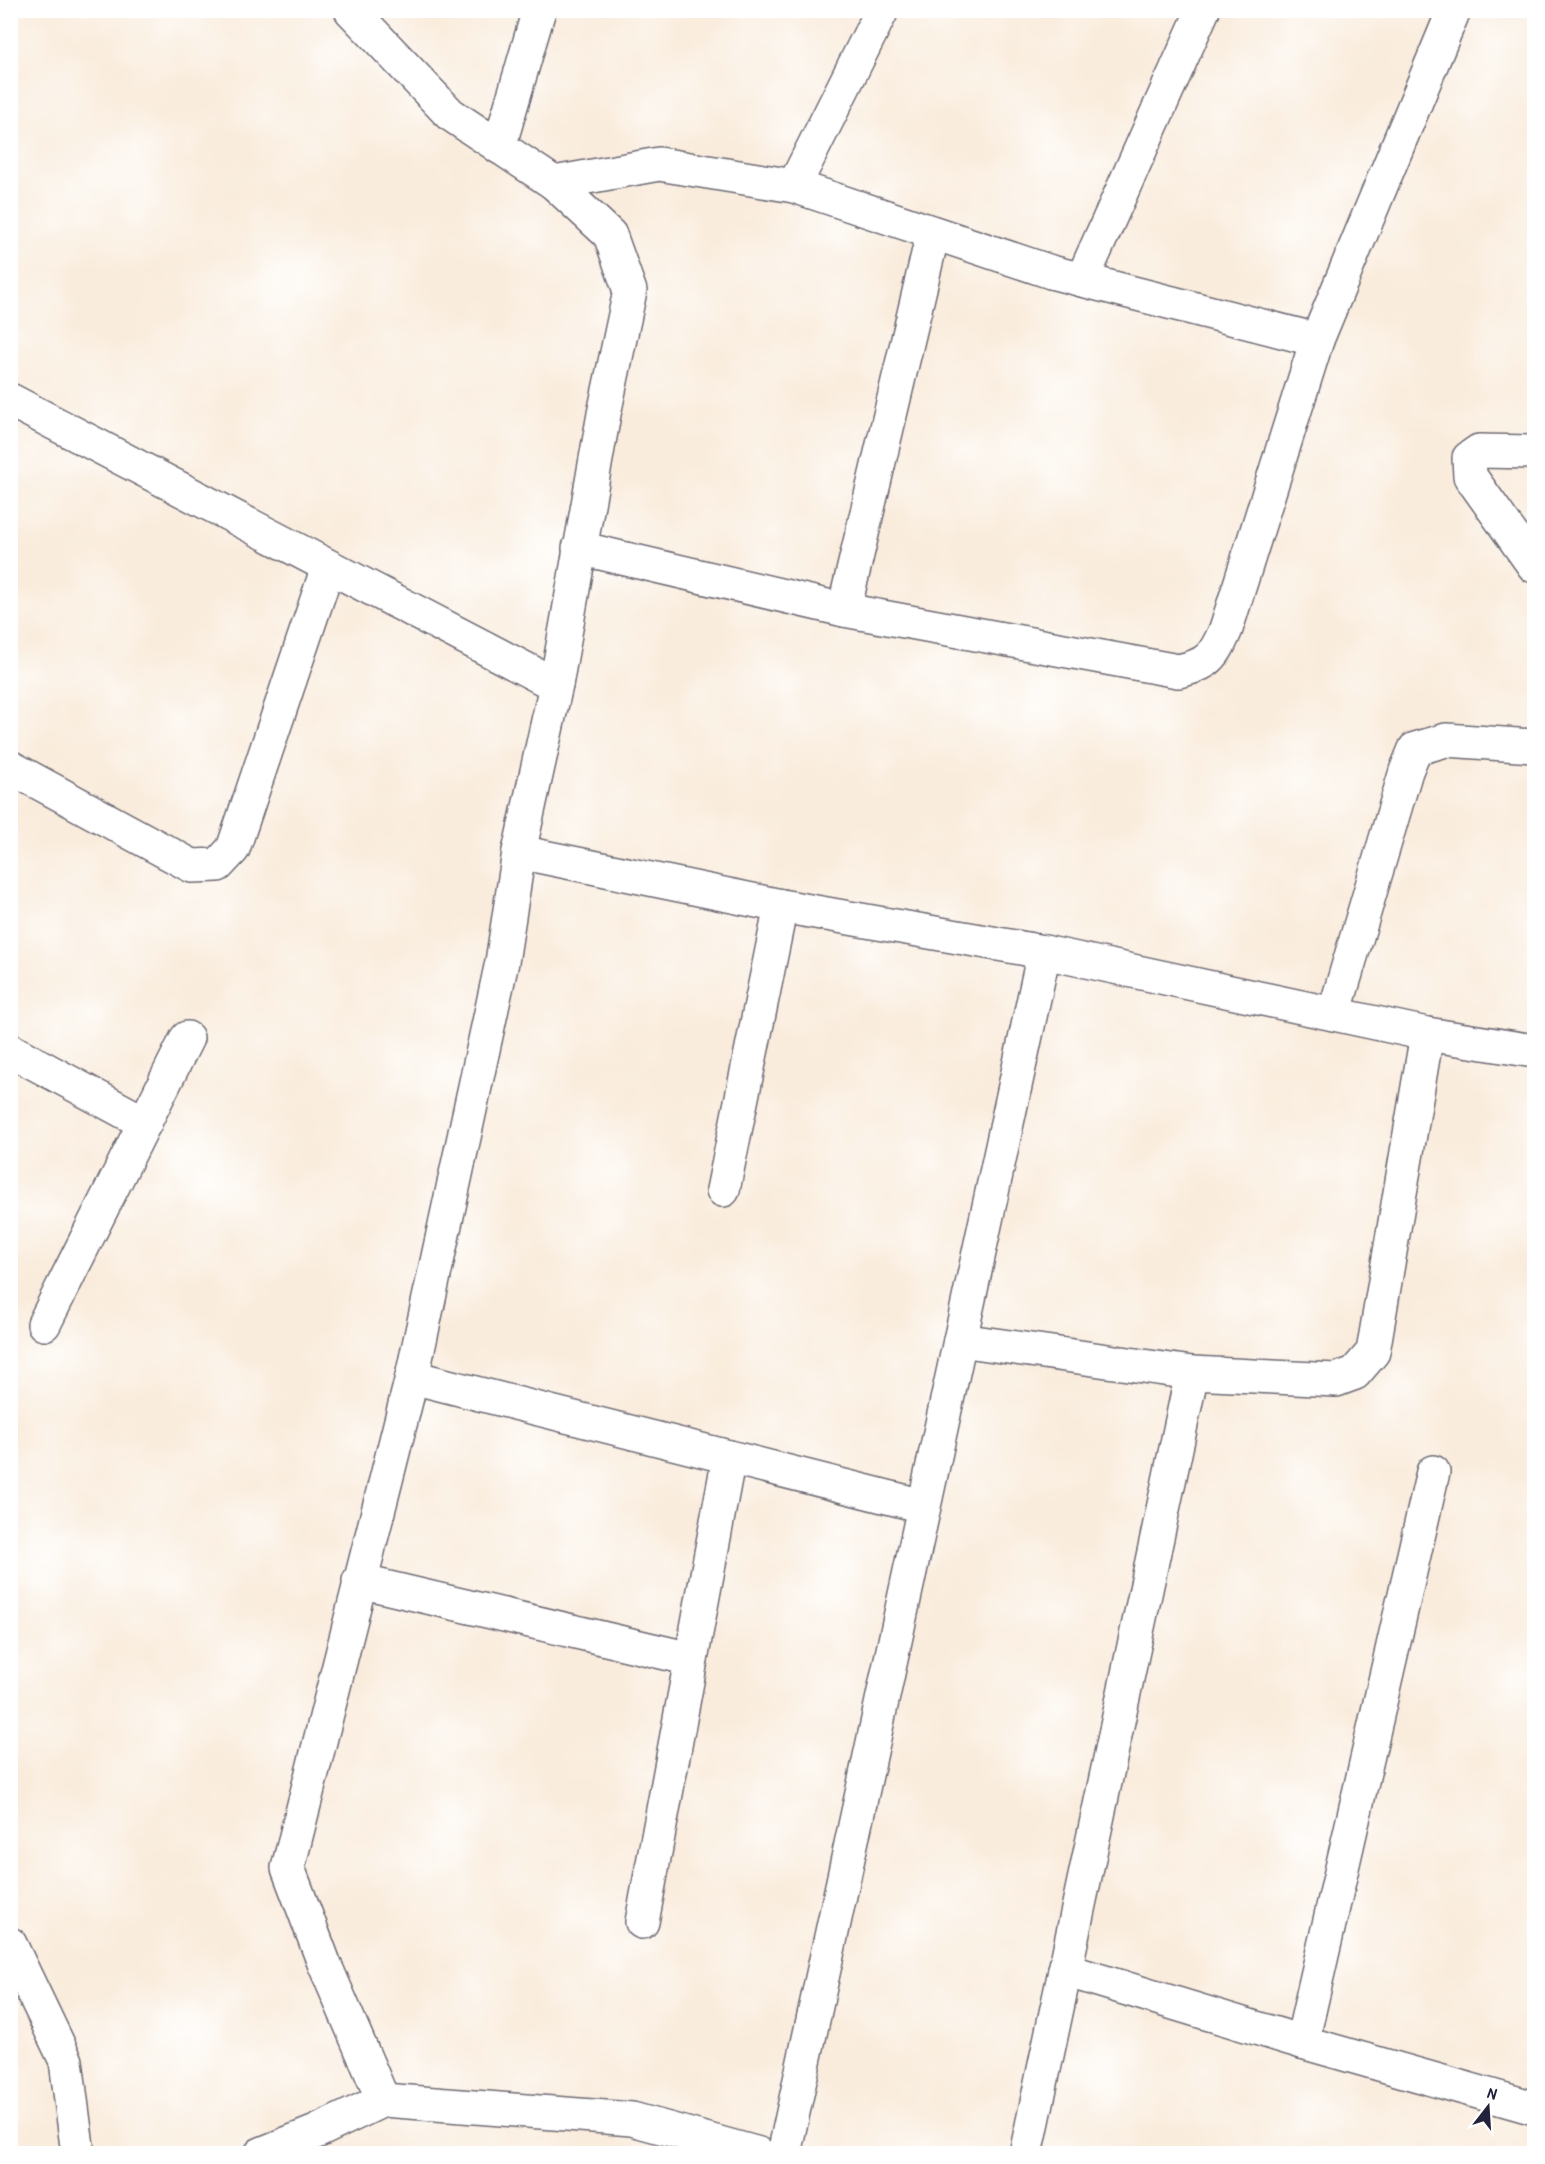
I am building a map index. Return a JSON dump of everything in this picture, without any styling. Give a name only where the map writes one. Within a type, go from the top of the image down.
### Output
[{"type":"street","points":[[351,10],[450,114],[554,183],[610,235],[630,291],[579,548],[556,685],[519,852],[501,962],[403,1419],[359,1581],[288,1868],[324,1964],[383,2100]]},
{"type":"street","points":[[500,147],[539,10]]},
{"type":"street","points":[[794,186],[882,10]]},
{"type":"street","points":[[1082,280],[1203,10]]},
{"type":"street","points":[[579,548],[844,610],[1178,671],[1198,667],[1217,651],[1226,629],[1317,340],[1454,10]]},
{"type":"street","points":[[554,183],[659,164],[794,186],[1051,272],[1317,340]]},
{"type":"street","points":[[844,610],[933,233]]},
{"type":"street","points":[[10,400],[556,685]]},
{"type":"street","points":[[1534,452],[1479,451],[1469,458],[1470,476],[1534,566]]},
{"type":"street","points":[[10,767],[192,866],[218,865],[233,849],[328,567]]},
{"type":"street","points":[[1334,1014],[1406,771],[1416,749],[1446,740],[1534,746]]},
{"type":"street","points":[[519,852],[781,906],[1044,952],[1427,1034],[1534,1051]]},
{"type":"street","points":[[723,1190],[781,906]]},
{"type":"street","points":[[784,2154],[1044,952]]},
{"type":"street","points":[[960,1340],[1192,1373],[1336,1380],[1355,1373],[1373,1352],[1427,1034]]},
{"type":"street","points":[[44,1324],[188,1038]]},
{"type":"street","points":[[10,1050],[145,1123]]},
{"type":"street","points":[[1026,2154],[1192,1373]]},
{"type":"street","points":[[412,1377],[923,1506]]},
{"type":"street","points":[[642,1922],[729,1457]]},
{"type":"street","points":[[1302,2043],[1433,1472]]},
{"type":"street","points":[[359,1581],[691,1659]]},
{"type":"street","points":[[10,1944],[66,2061],[78,2154]]},
{"type":"street","points":[[1065,1970],[1302,2043],[1534,2108]]},
{"type":"street","points":[[261,2154],[316,2132],[383,2100],[632,2119],[759,2154]]}]
